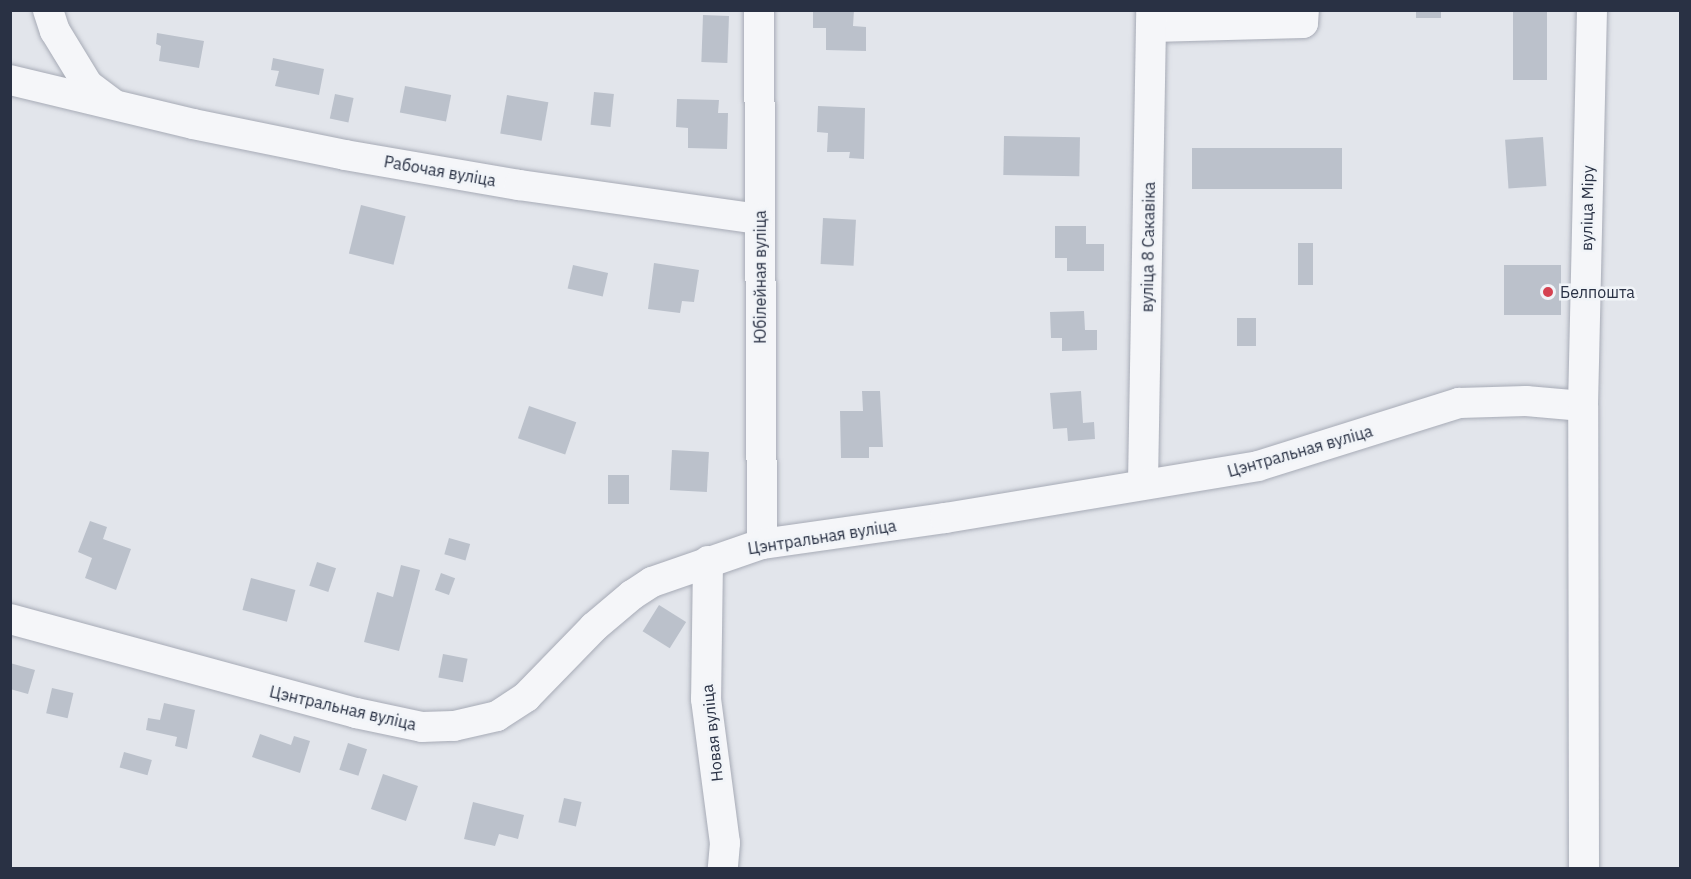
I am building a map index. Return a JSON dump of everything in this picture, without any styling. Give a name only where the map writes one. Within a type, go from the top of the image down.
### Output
[{"type":"street","points":[[48,10],[55,32],[87,85],[123,108]]},
{"type":"street","name":"Юбілейная вуліца","points":[[759,10],[762,544]]},
{"type":"street","points":[[1151,19],[1303,23],[1304,10]]},
{"type":"street","name":"вуліца Міру","points":[[1584,868],[1583,406],[1592,10]]},
{"type":"street","name":"вуліца 8 Сакавіка","points":[[1143,483],[1151,19]]},
{"type":"street","name":"Рабочая вуліца","points":[[10,80],[123,108],[345,155],[519,185],[759,219]]},
{"type":"street","name":"Цэнтральная вуліца","points":[[10,619],[356,713],[422,727],[454,726],[497,716],[526,697],[594,627],[632,595],[652,582],[762,544],[945,518],[1143,483],[1194,478],[1258,466],[1459,403],[1526,401],[1583,406]]},
{"type":"street","name":"Новая вуліца","points":[[708,561],[706,699],[725,843],[723,868]]},
{"type":"building","points":[[813,10],[854,10],[853,26],[866,27],[866,51],[826,50],[826,28],[813,28]]},
{"type":"building","points":[[1416,10],[1441,10],[1441,18],[1416,18]]},
{"type":"building","points":[[1513,10],[1547,10],[1547,80],[1513,80]]},
{"type":"building","points":[[703,15],[729,16],[727,63],[701,62]]},
{"type":"building","points":[[157,33],[204,41],[199,68],[159,61],[161,46],[156,44]]},
{"type":"building","points":[[273,58],[324,69],[319,95],[275,86],[279,71],[271,70]]},
{"type":"building","points":[[405,86],[451,95],[446,121],[400,113]]},
{"type":"building","points":[[594,92],[614,94],[610,127],[591,125]]},
{"type":"building","points":[[335,94],[354,98],[348,122],[330,118]]},
{"type":"building","points":[[507,95],[548,102],[542,141],[500,133]]},
{"type":"building","points":[[677,99],[719,100],[718,113],[728,113],[727,149],[688,148],[688,128],[676,127]]},
{"type":"building","points":[[818,106],[865,108],[864,159],[849,158],[850,152],[827,152],[828,133],[817,132]]},
{"type":"building","points":[[1004,136],[1080,137],[1079,176],[1003,175]]},
{"type":"building","points":[[1543,137],[1546,186],[1509,189],[1505,140]]},
{"type":"building","points":[[1192,148],[1342,148],[1342,189],[1192,189]]},
{"type":"building","points":[[361,205],[406,216],[394,265],[349,254]]},
{"type":"building","points":[[823,218],[856,220],[854,266],[821,264]]},
{"type":"building","points":[[1055,226],[1086,226],[1086,244],[1104,244],[1104,271],[1067,271],[1067,258],[1055,258]]},
{"type":"building","points":[[1298,243],[1313,243],[1313,285],[1298,285]]},
{"type":"building","points":[[654,263],[699,270],[694,302],[682,301],[680,313],[648,309]]},
{"type":"building","points":[[573,265],[608,273],[603,296],[568,288]]},
{"type":"building","points":[[1504,265],[1561,265],[1561,315],[1504,315]]},
{"type":"building","points":[[1084,311],[1085,330],[1097,330],[1097,350],[1062,351],[1062,338],[1051,338],[1050,312]]},
{"type":"building","points":[[1237,318],[1256,318],[1256,346],[1237,346]]},
{"type":"building","points":[[862,391],[880,391],[883,447],[869,447],[869,458],[841,458],[840,411],[863,411]]},
{"type":"building","points":[[1081,391],[1083,423],[1094,422],[1095,439],[1068,441],[1067,428],[1053,429],[1050,393]]},
{"type":"building","points":[[529,406],[576,422],[565,454],[518,438]]},
{"type":"building","points":[[672,450],[709,452],[707,492],[670,490]]},
{"type":"building","points":[[608,475],[629,475],[629,504],[608,504]]},
{"type":"building","points":[[90,521],[107,527],[103,539],[131,549],[116,590],[85,578],[92,558],[78,552]]},
{"type":"building","points":[[449,538],[470,544],[465,560],[444,554]]},
{"type":"building","points":[[317,562],[336,568],[328,592],[309,586]]},
{"type":"building","points":[[401,565],[420,570],[399,651],[364,642],[377,592],[393,597]]},
{"type":"building","points":[[441,573],[455,578],[449,595],[435,590]]},
{"type":"building","points":[[251,578],[295,590],[287,622],[242,610]]},
{"type":"building","points":[[659,605],[686,622],[670,648],[643,631]]},
{"type":"building","points":[[443,654],[468,659],[463,682],[438,678]]},
{"type":"building","points":[[10,663],[35,670],[28,694],[10,689]]},
{"type":"building","points":[[52,688],[73,693],[68,718],[46,713]]},
{"type":"building","points":[[164,703],[195,710],[187,749],[175,746],[177,737],[146,730],[148,718],[160,720]]},
{"type":"building","points":[[260,734],[291,745],[294,736],[310,741],[300,773],[252,757]]},
{"type":"building","points":[[348,743],[367,749],[358,776],[339,770]]},
{"type":"building","points":[[124,752],[152,760],[147,775],[120,767]]},
{"type":"building","points":[[383,774],[418,786],[406,821],[371,809]]},
{"type":"building","points":[[564,798],[582,802],[576,826],[558,822]]},
{"type":"building","points":[[473,802],[524,815],[518,839],[499,834],[495,846],[464,839]]},
{"type":"place","name":"Белпошта","points":[[1548,292]]}]
